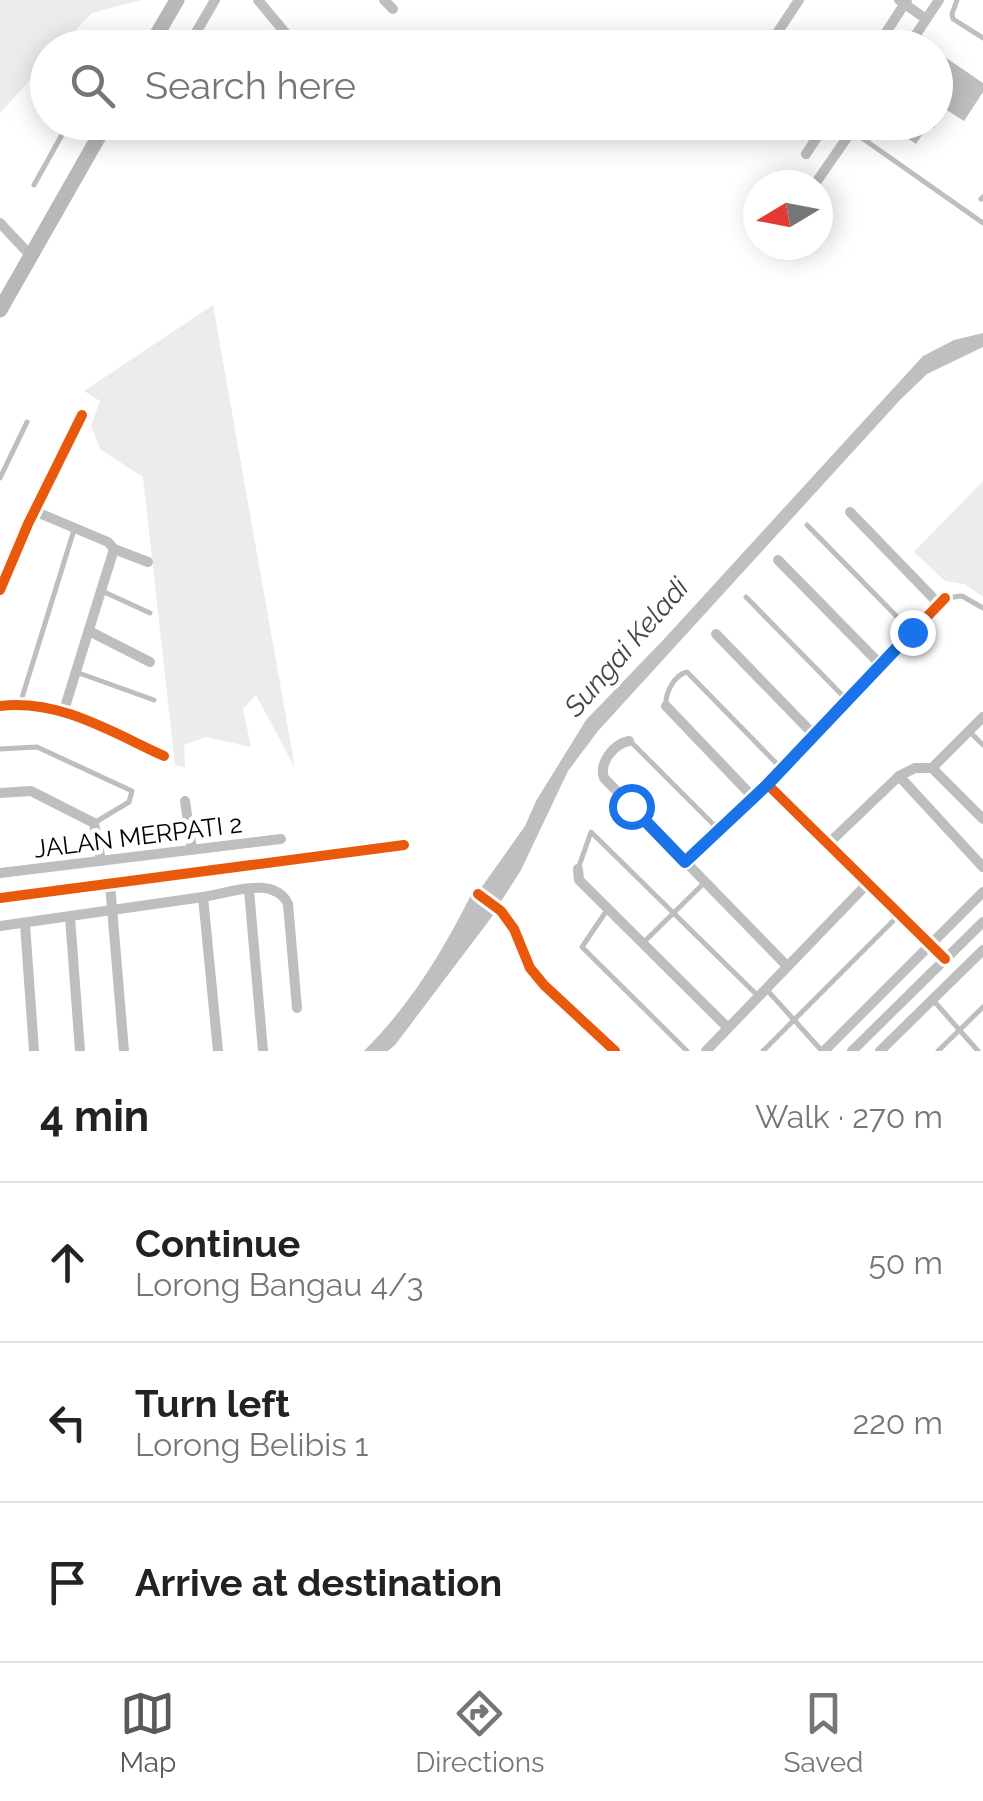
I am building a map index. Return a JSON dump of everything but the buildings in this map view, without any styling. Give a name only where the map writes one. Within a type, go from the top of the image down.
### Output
[{"type":"main road","points":[[159,30],[176,0]]},
{"type":"main road","points":[[0,310],[92,140]]},
{"type":"street","points":[[198,30],[215,0]]},
{"type":"street","points":[[258,0],[283,30]]},
{"type":"street","points":[[779,30],[798,0]]},
{"type":"street","points":[[919,30],[939,0]]},
{"type":"street","points":[[887,30],[904,1],[926,19]]},
{"type":"street","points":[[806,154],[815,140]]},
{"type":"street","points":[[826,170],[846,140]]},
{"type":"street","points":[[0,222],[30,254]]},
{"type":"street","points":[[0,590],[82,415]]},
{"type":"street","points":[[34,511],[148,562]]},
{"type":"street","points":[[685,862],[768,784],[942,601],[850,512]]},
{"type":"street","points":[[64,710],[114,549]]},
{"type":"street","points":[[778,560],[881,665]]},
{"type":"street","points":[[90,631],[150,662]]},
{"type":"street","points":[[716,634],[814,735]]},
{"type":"street","points":[[0,706],[20,704],[64,710],[164,756]]},
{"type":"street","points":[[666,706],[753,797]]},
{"type":"street","points":[[828,844],[899,776],[915,768],[932,768],[983,717]]},
{"type":"street","points":[[629,741],[621,742],[604,760],[604,778],[788,966]]},
{"type":"street","points":[[932,768],[983,819]]},
{"type":"street","points":[[899,776],[983,867]]},
{"type":"street","points":[[768,784],[945,959]]},
{"type":"street","points":[[0,793],[31,791],[94,824],[101,861]]},
{"type":"street","points":[[186,801],[192,850]]},
{"type":"street","name":"JALAN MERPATI 2","points":[[3,898],[0,871],[281,838]]},
{"type":"street","points":[[3,898],[404,845]]},
{"type":"street","points":[[578,869],[579,880],[728,1028]]},
{"type":"street","points":[[706,1051],[868,883]]},
{"type":"street","points":[[110,884],[124,1051]]},
{"type":"street","points":[[0,926],[270,887],[283,893],[288,904],[297,1008]]},
{"type":"street","points":[[249,890],[262,1051]]},
{"type":"street","points":[[823,1051],[983,892]]},
{"type":"street","points":[[478,894],[501,911],[530,968],[615,1051]]},
{"type":"street","points":[[203,897],[218,1051]]},
{"type":"street","points":[[70,917],[80,1051]]},
{"type":"street","points":[[852,1051],[983,922]]},
{"type":"street","points":[[25,924],[34,1051]]},
{"type":"street","points":[[880,1051],[983,950]]},
{"type":"lane","points":[[957,0],[954,19],[983,38]]},
{"type":"lane","points":[[34,185],[60,140]]},
{"type":"lane","points":[[872,140],[983,223]]},
{"type":"lane","points":[[0,478],[27,422]]},
{"type":"lane","points":[[807,524],[912,632]]},
{"type":"lane","points":[[20,704],[75,528]]},
{"type":"lane","points":[[102,591],[150,612]]},
{"type":"lane","points":[[942,601],[962,596],[983,608]]},
{"type":"lane","points":[[746,597],[847,700]]},
{"type":"lane","points":[[76,672],[154,700]]},
{"type":"lane","points":[[666,706],[670,689],[678,676],[686,672],[782,769]]},
{"type":"lane","points":[[969,731],[983,745]]},
{"type":"lane","points":[[629,741],[718,830]]},
{"type":"lane","points":[[0,749],[37,747],[132,791],[129,802],[94,824]]},
{"type":"lane","points":[[578,869],[591,832],[823,1051]]},
{"type":"lane","points":[[643,943],[705,882]]},
{"type":"lane","points":[[608,908],[582,947],[687,1051]]},
{"type":"lane","points":[[764,1051],[900,914]]},
{"type":"lane","points":[[933,1000],[978,1051]]},
{"type":"lane","points":[[938,1051],[983,1007]]},
{"type":"shaded area","points":[[0,0],[141,0],[92,13],[76,30],[30,30],[30,80],[0,113]]},
{"type":"shaded area","points":[[953,63],[983,83],[983,92],[964,121],[953,114]]},
{"type":"shaded area","points":[[213,305],[295,768],[256,695],[243,709],[251,747],[206,737],[184,745],[185,768],[175,765],[143,477],[100,449],[91,425],[100,401],[84,391]]},
{"type":"shaded area","points":[[983,333],[983,347],[927,374],[900,400],[598,731],[568,771],[521,870],[500,903],[481,888],[525,826],[586,720],[923,356],[954,340]]},
{"type":"shaded area","points":[[983,481],[983,597],[965,584],[945,581],[914,552]]},
{"type":"shaded area","points":[[471,895],[494,914],[395,1045],[388,1051],[364,1051],[424,978]]},
{"type":"cycle path","points":[[0,590],[82,415]]},
{"type":"cycle path","points":[[685,862],[767,784],[945,598]]},
{"type":"cycle path","points":[[0,706],[22,705],[64,712],[164,756]]},
{"type":"cycle path","points":[[767,784],[945,959]]},
{"type":"cycle path","points":[[0,898],[404,845]]},
{"type":"cycle path","points":[[478,894],[501,911],[514,929],[530,968],[544,985],[615,1051]]},
{"type":"route","points":[[631,806],[685,862],[768,784],[912,632]]},
{"type":"water label","name":"Sungai Keladi","points":[[626,647]]}]
